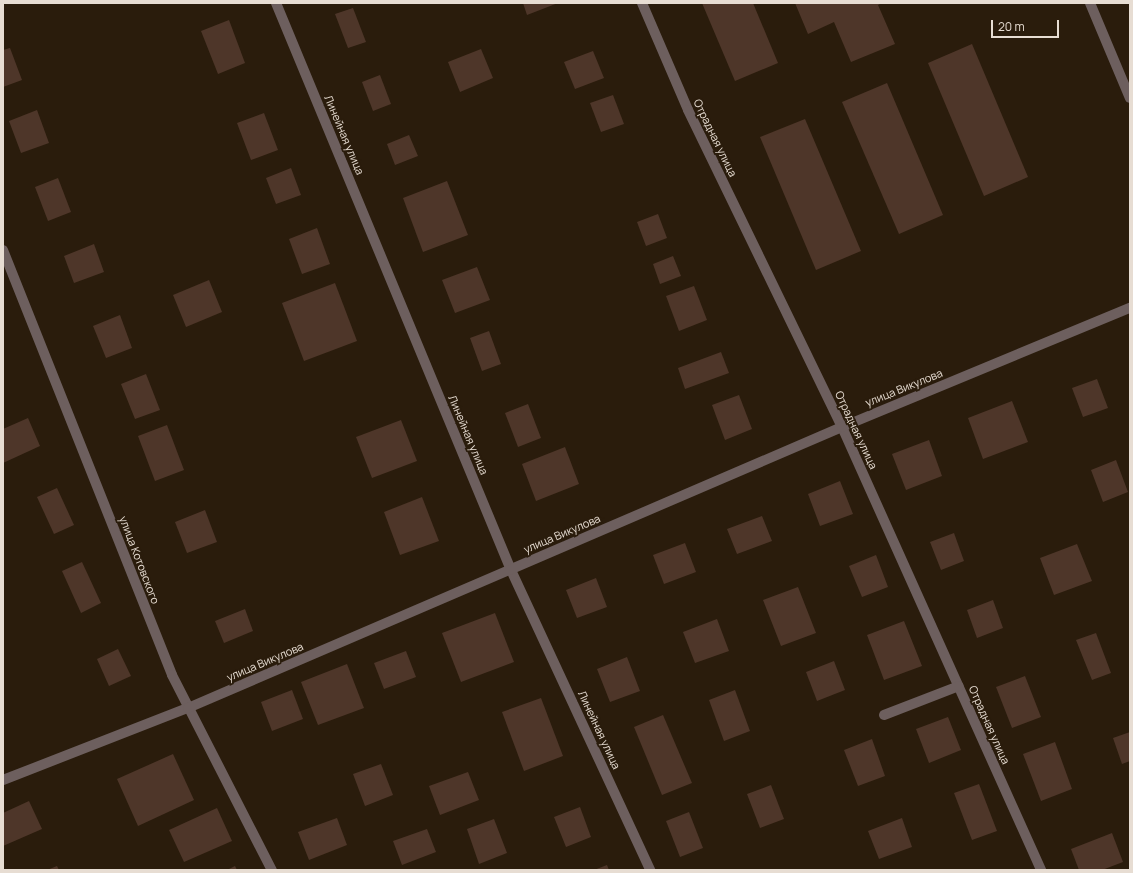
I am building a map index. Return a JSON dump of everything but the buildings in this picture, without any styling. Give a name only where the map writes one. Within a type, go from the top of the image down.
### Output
[{"type":"street","name":"Линейная улица","points":[[276,3],[511,570],[650,870]]},
{"type":"street","name":"Отрадная улица","points":[[642,3],[688,110],[842,427],[1041,870]]},
{"type":"street","points":[[1090,3],[1130,98]]},
{"type":"street","name":"улица Котовского","points":[[3,250],[172,675],[272,870]]},
{"type":"street","name":"улица Викулова","points":[[3,780],[188,708],[842,427],[1130,308]]},
{"type":"street","points":[[884,715],[958,686]]}]
